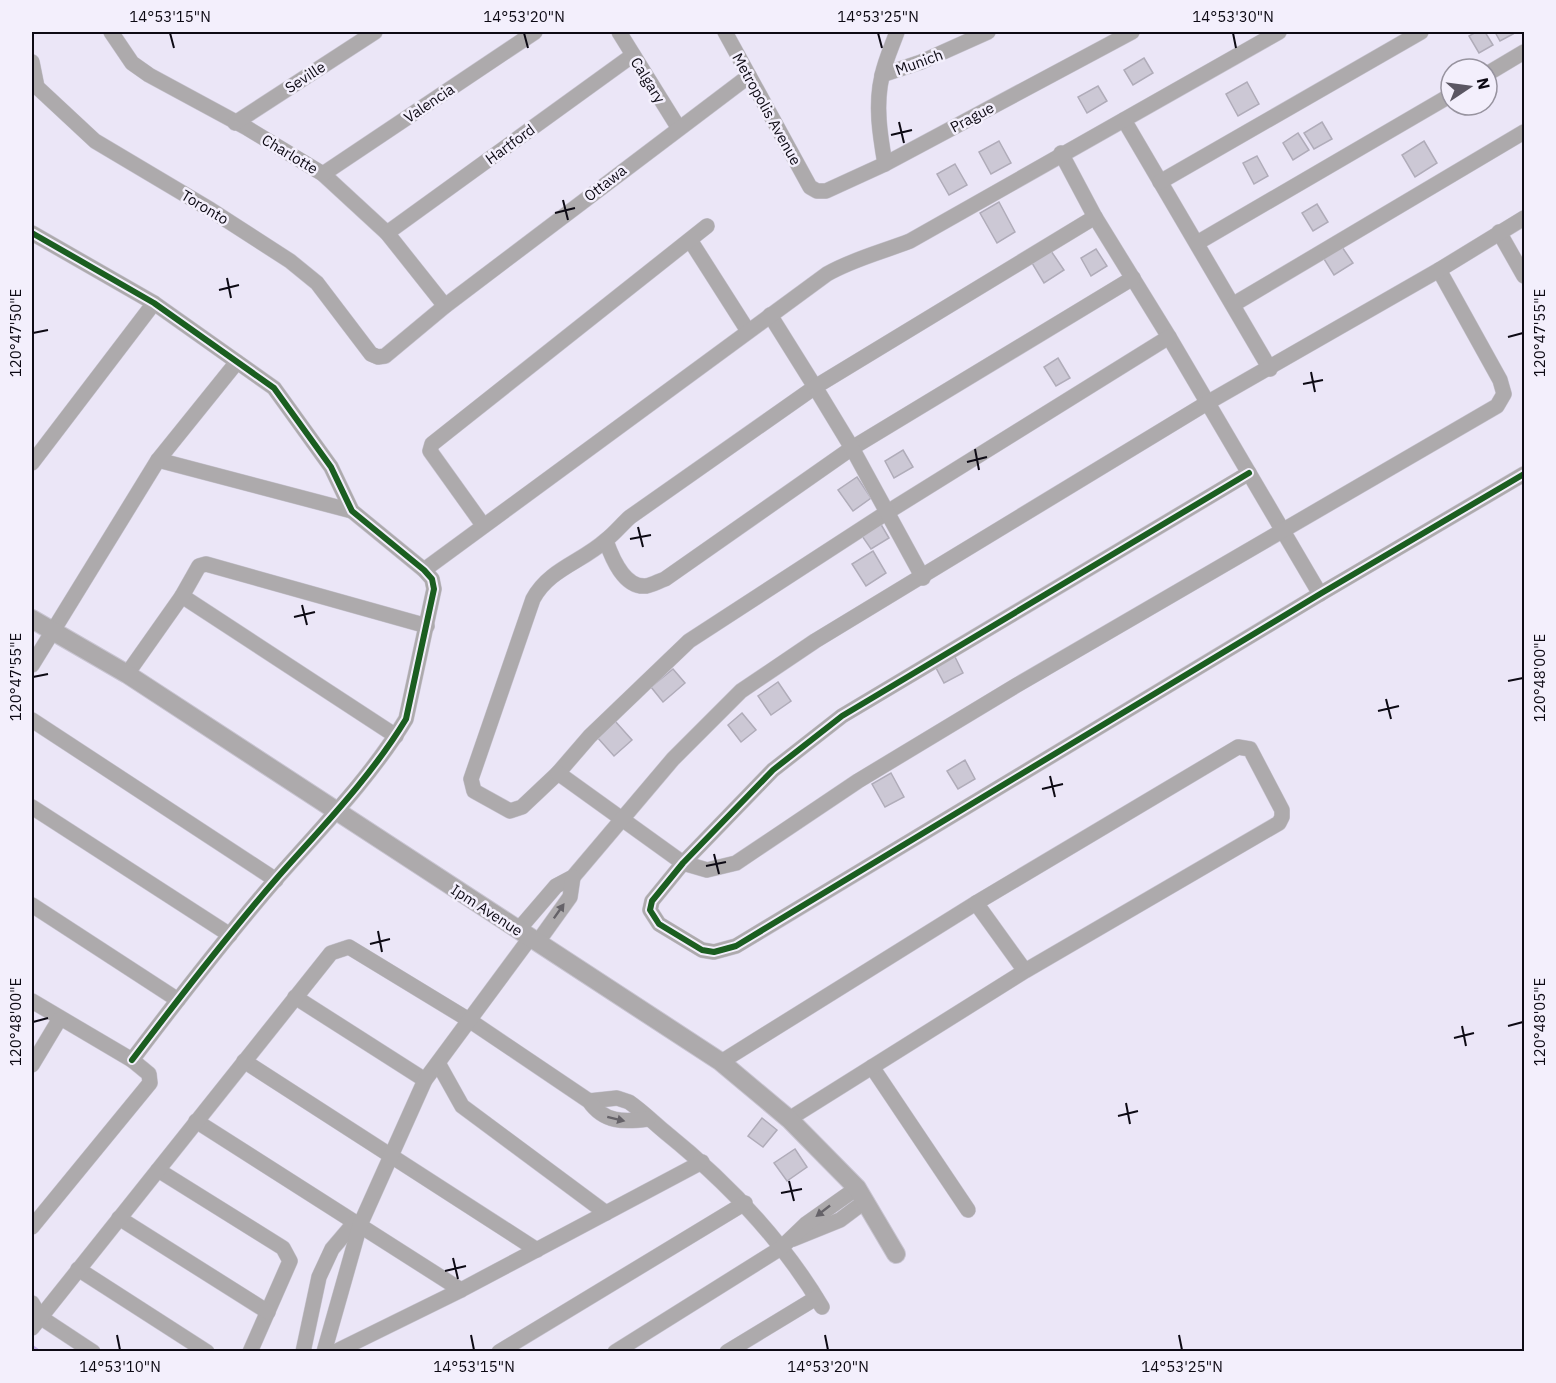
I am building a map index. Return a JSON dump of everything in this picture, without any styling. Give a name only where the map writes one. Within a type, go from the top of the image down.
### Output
[{"type":"street","name":"Charlotte","points":[[111,32],[132,63],[323,174],[387,233],[445,306]]},
{"type":"street","name":"Seville","points":[[235,123],[375,32]]},
{"type":"street","name":"Valencia","points":[[323,174],[535,32]]},
{"type":"street","name":"Calgary","points":[[619,32],[678,127]]},
{"type":"street","name":"Metropolis Avenue","points":[[725,32],[810,187]]},
{"type":"street","points":[[885,164],[879,111],[882,75],[897,32]]},
{"type":"street","name":"Munich","points":[[882,75],[921,62],[988,32]]},
{"type":"street","name":"Prague","points":[[810,187],[817,191],[826,191],[885,164],[1132,32]]},
{"type":"street","points":[[424,570],[770,315],[850,261],[879,254],[910,241],[1279,32]]},
{"type":"street","points":[[1160,182],[1421,32]]},
{"type":"street","points":[[1499,67],[1524,52]]},
{"type":"street","name":"Hartford","points":[[387,233],[633,55]]},
{"type":"street","name":"Toronto","points":[[32,62],[34,89],[94,141],[211,210],[290,261],[317,283],[371,354],[378,357]]},
{"type":"street","name":"Ottawa","points":[[378,357],[385,356],[445,306],[678,127],[749,76]]},
{"type":"street","points":[[1197,243],[1439,102]]},
{"type":"street","points":[[1124,120],[1234,304],[1270,369]]},
{"type":"street","points":[[1234,304],[1524,132]]},
{"type":"street","points":[[1062,153],[1095,217],[1169,337],[1320,594]]},
{"type":"street","points":[[1095,217],[814,387],[630,517],[606,541],[540,585],[533,599],[471,779],[474,790],[510,812],[522,807],[558,773],[590,736],[689,641],[886,513],[1169,337]]},
{"type":"street","points":[[324,1352],[358,1224],[392,1157],[425,1080],[528,937],[556,886],[573,877],[673,759],[741,691],[815,641],[923,578],[1207,403],[1270,369],[1524,218]]},
{"type":"street","points":[[483,525],[430,451],[432,444],[707,226]]},
{"type":"street","points":[[1499,232],[1524,276]]},
{"type":"street","points":[[32,233],[154,303],[274,388],[331,467],[352,511]]},
{"type":"street","points":[[690,240],[748,331]]},
{"type":"street","points":[[558,773],[682,863],[707,870],[736,863],[858,781],[1017,685],[1284,532],[1497,406],[1504,394],[1500,380],[1439,270]]},
{"type":"street","points":[[606,541],[613,562],[631,583],[644,586],[665,579],[852,447],[1133,278]]},
{"type":"street","points":[[32,463],[154,303]]},
{"type":"street","points":[[770,315],[852,447],[923,578]]},
{"type":"street","points":[[32,665],[158,460],[237,362]]},
{"type":"street","points":[[132,1060],[230,935],[336,812],[396,736],[406,719],[434,589],[432,579],[424,570],[352,511],[158,460]]},
{"type":"street","points":[[1249,473],[842,716],[773,770],[682,863],[652,901],[650,910],[652,918],[675,936],[702,950],[714,952],[736,946],[1320,594],[1524,474]]},
{"type":"street","points":[[127,674],[182,596],[199,566],[206,564],[427,626]]},
{"type":"street","points":[[182,596],[396,736]]},
{"type":"street","name":"Ipm Avenue","points":[[32,619],[127,674],[721,1062],[789,1119],[860,1195],[896,1254]]},
{"type":"street","points":[[32,720],[276,880]]},
{"type":"street","points":[[721,1062],[976,903],[1238,747],[1250,749],[1282,810],[1279,823],[1025,971],[789,1119]]},
{"type":"street","points":[[32,807],[230,935]]},
{"type":"street","points":[[528,937],[570,897],[573,877]]},
{"type":"street","points":[[976,903],[1025,971]]},
{"type":"street","points":[[32,905],[178,1000]]},
{"type":"street","points":[[36,1322],[331,953],[349,947],[470,1020],[589,1101],[596,1110],[609,1119],[627,1122],[648,1119]]},
{"type":"street","points":[[296,997],[425,1080]]},
{"type":"street","points":[[32,1001],[59,1020],[132,1060],[149,1074],[150,1083],[32,1227]]},
{"type":"street","points":[[32,1065],[59,1020]]},
{"type":"street","points":[[244,1061],[537,1250]]},
{"type":"street","points":[[438,1063],[462,1106],[606,1213]]},
{"type":"street","points":[[872,1067],[968,1210]]},
{"type":"street","points":[[589,1101],[617,1098],[629,1102],[702,1162],[787,1243],[819,1302],[727,1352]]},
{"type":"street","points":[[196,1121],[461,1290]]},
{"type":"street","points":[[335,1352],[461,1290],[702,1162]]},
{"type":"street","points":[[158,1170],[283,1248],[290,1261],[250,1352]]},
{"type":"street","points":[[615,1352],[787,1243],[840,1220],[860,1195]]},
{"type":"street","points":[[498,1352],[745,1203]]},
{"type":"street","points":[[119,1218],[268,1312]]},
{"type":"street","points":[[303,1352],[319,1277],[332,1249],[358,1224]]},
{"type":"street","points":[[78,1269],[207,1352]]},
{"type":"street","points":[[32,1303],[36,1322]]},
{"type":"street","points":[[36,1322],[93,1352]]},
{"type":"building","points":[[1476,32],[1485,32],[1493,45],[1479,53],[1469,36]]},
{"type":"building","points":[[1495,32],[1511,32],[1513,34],[1500,41]]},
{"type":"building","points":[[1144,58],[1153,73],[1133,85],[1124,70]]},
{"type":"building","points":[[1247,82],[1259,104],[1238,116],[1226,94]]},
{"type":"building","points":[[1098,86],[1107,101],[1087,113],[1078,97]]},
{"type":"building","points":[[1322,122],[1332,139],[1314,149],[1304,133]]},
{"type":"building","points":[[1298,133],[1309,150],[1293,160],[1283,143]]},
{"type":"building","points":[[999,141],[1011,163],[991,174],[979,152]]},
{"type":"building","points":[[1424,141],[1437,163],[1415,177],[1402,155]]},
{"type":"building","points":[[1257,156],[1268,176],[1254,184],[1243,163]]},
{"type":"building","points":[[955,164],[967,185],[949,195],[937,174]]},
{"type":"building","points":[[999,202],[1015,232],[997,243],[980,213]]},
{"type":"building","points":[[1317,204],[1328,222],[1313,231],[1302,213]]},
{"type":"building","points":[[1342,247],[1353,263],[1334,275],[1324,259]]},
{"type":"building","points":[[1096,249],[1107,266],[1091,276],[1081,258]]},
{"type":"building","points":[[1051,251],[1064,270],[1044,283],[1032,263]]},
{"type":"building","points":[[1058,358],[1070,378],[1056,386],[1044,367]]},
{"type":"building","points":[[903,450],[913,467],[894,478],[885,461]]},
{"type":"building","points":[[857,477],[871,498],[853,511],[838,490]]},
{"type":"building","points":[[879,521],[889,538],[871,549],[860,533]]},
{"type":"building","points":[[873,551],[886,573],[866,586],[852,564]]},
{"type":"building","points":[[954,655],[963,673],[944,683],[935,666]]},
{"type":"building","points":[[673,669],[685,683],[663,702],[651,687]]},
{"type":"building","points":[[778,682],[791,701],[771,715],[758,696]]},
{"type":"building","points":[[742,713],[756,730],[741,742],[728,725]]},
{"type":"building","points":[[615,721],[632,740],[614,756],[597,737]]},
{"type":"building","points":[[965,760],[975,779],[958,789],[947,771]]},
{"type":"building","points":[[891,773],[904,797],[885,807],[872,784]]},
{"type":"building","points":[[762,1118],[777,1130],[763,1147],[748,1136]]},
{"type":"building","points":[[795,1149],[807,1167],[787,1181],[774,1163]]},
{"type":"waterway","points":[[32,1347],[39,1352]]},
{"type":"cycle path","points":[[32,233],[154,303],[274,388],[331,467],[352,511],[424,570],[432,579],[434,589],[406,719],[362,781],[239,923],[132,1060]]},
{"type":"cycle path","points":[[1249,473],[842,716],[773,770],[683,863],[652,901],[650,910],[659,924],[702,950],[714,952],[736,946],[1320,594],[1524,474]]}]
